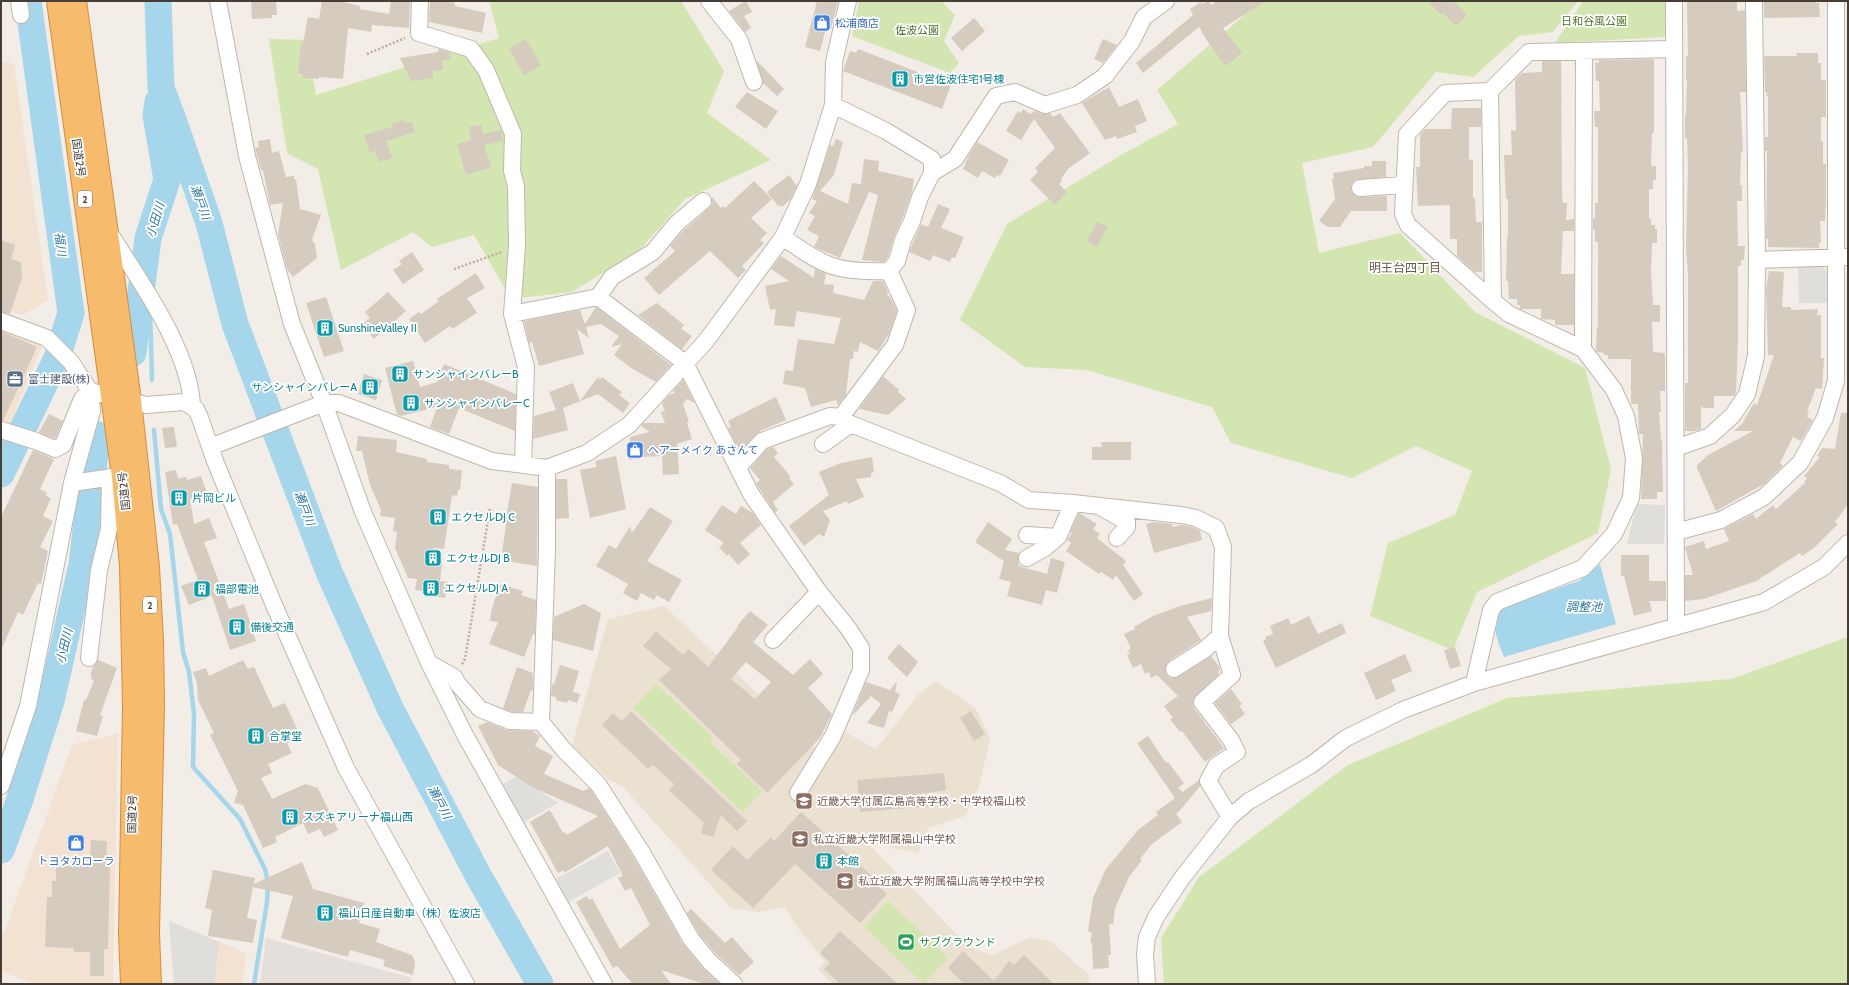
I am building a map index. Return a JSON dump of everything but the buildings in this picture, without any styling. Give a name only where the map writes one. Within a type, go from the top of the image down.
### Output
[{"type":"highway","name":"国道2号","points":[[58,1],[121,399]]},
{"type":"highway","name":"国道2号","points":[[75,1],[107,229],[121,399],[118,476],[131,566],[134,643],[130,934],[132,984]]},
{"type":"highway","name":"国道2号","points":[[118,476],[148,567],[152,641],[153,704],[148,933],[150,984]]},
{"type":"street","points":[[218,1],[249,163],[292,324],[321,404],[364,512],[429,663],[492,786],[604,984]]},
{"type":"street","points":[[420,1],[419,33],[471,49],[486,70],[513,134],[512,171],[516,186],[517,246],[512,314],[526,367],[523,465]]},
{"type":"street","points":[[709,1],[739,39],[754,82]]},
{"type":"street","points":[[217,445],[321,404],[339,403],[492,461],[547,468],[587,454],[629,425],[711,335],[783,237],[808,184],[833,105],[834,62],[848,1]]},
{"type":"street","points":[[932,174],[955,159],[996,96],[1014,92],[1045,104],[1077,95],[1105,76],[1132,41],[1144,17],[1166,1]]},
{"type":"street","points":[[1674,1],[1676,626]]},
{"type":"street","points":[[1676,448],[1710,436],[1733,415],[1747,394],[1756,356],[1757,260],[1754,1]]},
{"type":"street","points":[[1676,532],[1721,520],[1764,497],[1800,463],[1825,418],[1836,381],[1842,257],[1836,1]]},
{"type":"street","points":[[1474,683],[1491,610],[1496,602],[1583,568],[1614,534],[1630,498],[1634,458],[1626,416],[1614,390],[1583,349],[1509,314],[1493,302],[1408,225],[1403,214],[1407,134],[1444,93],[1490,91],[1529,52],[1674,49]]},
{"type":"street","points":[[1583,349],[1584,52]]},
{"type":"street","points":[[1490,91],[1493,302]]},
{"type":"street","points":[[833,105],[886,131],[932,160],[932,174],[920,197],[912,221],[903,240],[897,261],[890,271]]},
{"type":"street","points":[[1360,188],[1404,185]]},
{"type":"street","points":[[512,314],[598,297],[612,277],[653,252],[676,224],[703,202]]},
{"type":"street","points":[[107,229],[175,341],[192,391],[192,406]]},
{"type":"street","points":[[783,237],[810,256],[832,267],[861,272],[890,271]]},
{"type":"street","points":[[1757,260],[1842,257]]},
{"type":"street","points":[[823,444],[846,420],[895,345],[907,310],[890,271]]},
{"type":"street","points":[[598,297],[685,363],[751,494],[819,592],[848,628],[861,648],[861,670],[833,736],[798,793]]},
{"type":"street","points":[[1,321],[47,338],[71,362],[90,391],[92,411],[75,482],[28,706],[1,786]]},
{"type":"street","points":[[90,391],[146,406],[176,401],[184,402],[192,406],[217,445],[274,605],[346,768],[461,981]]},
{"type":"street","points":[[4,431],[36,441],[55,449],[63,445],[82,398],[90,391]]},
{"type":"street","points":[[738,467],[762,441],[830,416],[846,420],[990,479],[1029,500],[1097,505],[1181,515],[1196,518],[1216,528],[1223,547],[1220,636],[1232,675],[1202,702],[1231,740],[1237,752],[1216,766],[1208,782],[1230,817]]},
{"type":"street","points":[[547,468],[547,549],[541,722],[564,750],[598,784],[641,851],[691,939],[710,962],[734,984]]},
{"type":"street","points":[[75,482],[118,476],[109,529],[99,570],[89,658]]},
{"type":"street","points":[[1027,558],[1045,548],[1058,537],[1073,503]]},
{"type":"street","points":[[1097,505],[1127,522],[1127,527],[1117,538]]},
{"type":"street","points":[[1027,535],[1058,537]]},
{"type":"street","points":[[1147,984],[1145,954],[1147,937],[1156,917],[1182,878],[1230,817],[1249,801],[1310,765],[1346,738],[1403,710],[1474,683],[1764,602],[1824,567],[1848,543]]},
{"type":"street","points":[[773,640],[819,592]]},
{"type":"street","points":[[1174,669],[1204,650],[1220,636]]},
{"type":"street","points":[[429,663],[454,677],[458,684],[480,709],[510,721],[541,722]]},
{"type":"path","points":[[367,54],[419,33]]},
{"type":"path","points":[[454,269],[517,246]]},
{"type":"path","points":[[454,677],[465,659],[490,508]]},
{"type":"shaded area","points":[[1,62],[14,64],[48,300],[23,315],[1,309]]},
{"type":"shaded area","points":[[1798,265],[1821,265],[1828,274],[1829,303],[1799,303]]},
{"type":"shaded area","name":"富士建設(株)","points":[[1,317],[47,333],[9,427],[1,425]]},
{"type":"shaded area","points":[[1637,504],[1665,505],[1664,544],[1627,544]]},
{"type":"shaded area","name":"近畿大学付属広島高等学校・中学校福山校","points":[[664,606],[821,753],[829,757],[845,732],[876,749],[918,695],[936,681],[976,709],[990,738],[979,787],[965,816],[928,828],[918,853],[868,843],[969,947],[993,955],[1030,937],[1050,941],[1088,974],[1089,984],[833,984],[818,969],[825,962],[795,924],[785,907],[758,912],[731,908],[623,787],[609,780],[572,745],[608,619]]},
{"type":"shaded area","name":"トヨタカローラ","points":[[118,733],[113,984],[35,984],[1,971],[1,941],[72,745]]},
{"type":"shaded area","points":[[517,776],[558,803],[520,824],[499,787]]},
{"type":"shaded area","points":[[608,851],[620,873],[565,904],[552,881]]},
{"type":"shaded area","points":[[169,921],[247,953],[242,984],[174,984]]},
{"type":"shaded area","points":[[169,921],[219,942],[214,984],[174,984]]},
{"type":"shaded area","points":[[266,938],[412,978],[410,984],[260,984]]},
{"type":"green space","points":[[489,1],[681,1],[724,71],[707,113],[771,160],[685,199],[639,251],[572,292],[511,299],[474,235],[432,247],[413,232],[341,270],[318,169],[287,153],[269,39],[306,40],[316,95],[499,38]]},
{"type":"green space","name":"佐波公園","points":[[859,1],[941,1],[955,15],[944,41],[959,63],[950,73],[852,36]]},
{"type":"green space","points":[[1261,1],[1578,1],[1553,32],[1519,36],[1473,77],[1436,72],[1373,147],[1302,163],[1319,253],[1400,233],[1475,312],[1585,368],[1611,469],[1598,533],[1477,592],[1453,650],[1370,616],[1388,543],[1455,515],[1472,471],[1416,446],[1352,478],[1231,443],[1212,407],[1087,370],[1025,367],[960,320],[1007,224],[1123,154],[1178,124],[1157,90]]},
{"type":"green space","name":"日和谷風公園","points":[[1583,1],[1665,1],[1665,37],[1555,43]]},
{"type":"green space","points":[[1848,637],[1848,984],[1164,984],[1161,938],[1199,877],[1348,765],[1507,698],[1731,679]]},
{"type":"green space","points":[[656,684],[713,737],[710,742],[762,791],[743,812],[633,708]]},
{"type":"green space","name":"サブグラウンド","points":[[888,901],[948,957],[924,984],[864,927]]},
{"type":"water","name":"調整池","points":[[1600,564],[1616,624],[1504,657],[1497,637],[1495,625],[1500,612],[1505,606],[1579,581]]},
{"type":"waterway","name":"福川","points":[[1,474],[57,358],[71,313],[28,1]]},
{"type":"waterway","name":"瀬戸川","points":[[158,1],[161,88],[209,223],[235,324],[329,572],[390,708],[479,877],[540,984]]},
{"type":"waterway","name":"小田川","points":[[133,353],[148,238],[167,180],[156,115],[158,102]]},
{"type":"waterway","name":"小田川","points":[[146,251],[148,284]]},
{"type":"waterway","points":[[150,308],[152,380]]},
{"type":"waterway","points":[[154,430],[161,509],[170,534],[183,652],[189,672],[194,714],[193,767],[240,819],[265,869],[268,883],[267,902],[254,984]]},
{"type":"waterway","name":"小田川","points":[[1,850],[19,802],[51,701],[82,565],[97,435]]},
{"type":"place","name":"松浦商店","points":[[822,23]]},
{"type":"place","name":"市営佐波住宅1号棟","points":[[900,79]]},
{"type":"place","name":"SunshineValleyⅡ","points":[[325,328]]},
{"type":"place","name":"サンシャインバレーB","points":[[400,374]]},
{"type":"place","name":"富士建設(株)","points":[[15,379]]},
{"type":"place","name":"サンシャインバレーA","points":[[370,387]]},
{"type":"place","name":"サンシャインバレーC","points":[[411,403]]},
{"type":"place","name":"ヘアーメイク あさんて","points":[[635,450]]},
{"type":"place","name":"片岡ビル","points":[[179,498]]},
{"type":"place","name":"エクセルDJ C","points":[[438,517]]},
{"type":"place","name":"エクセルDJ B","points":[[433,558]]},
{"type":"place","name":"エクセルDJ A","points":[[431,588]]},
{"type":"place","name":"福部電池","points":[[202,589]]},
{"type":"place","name":"備後交通","points":[[237,627]]},
{"type":"place","name":"合掌堂","points":[[256,736]]},
{"type":"place","name":"近畿大学付属広島高等学校・中学校福山校","points":[[804,801]]},
{"type":"place","name":"スズキアリーナ福山西","points":[[290,817]]},
{"type":"place","name":"私立近畿大学附属福山中学校","points":[[800,839]]},
{"type":"place","name":"トヨタカローラ","points":[[76,843]]},
{"type":"place","name":"本館","points":[[824,861]]},
{"type":"place","name":"私立近畿大学附属福山高等学校中学校","points":[[845,881]]},
{"type":"place","name":"福山日産自動車（株）佐波店","points":[[325,913]]},
{"type":"place","name":"サブグラウンド","points":[[906,942]]},
{"type":"district","name":"明王台四丁目","points":[[1405,267]]}]
